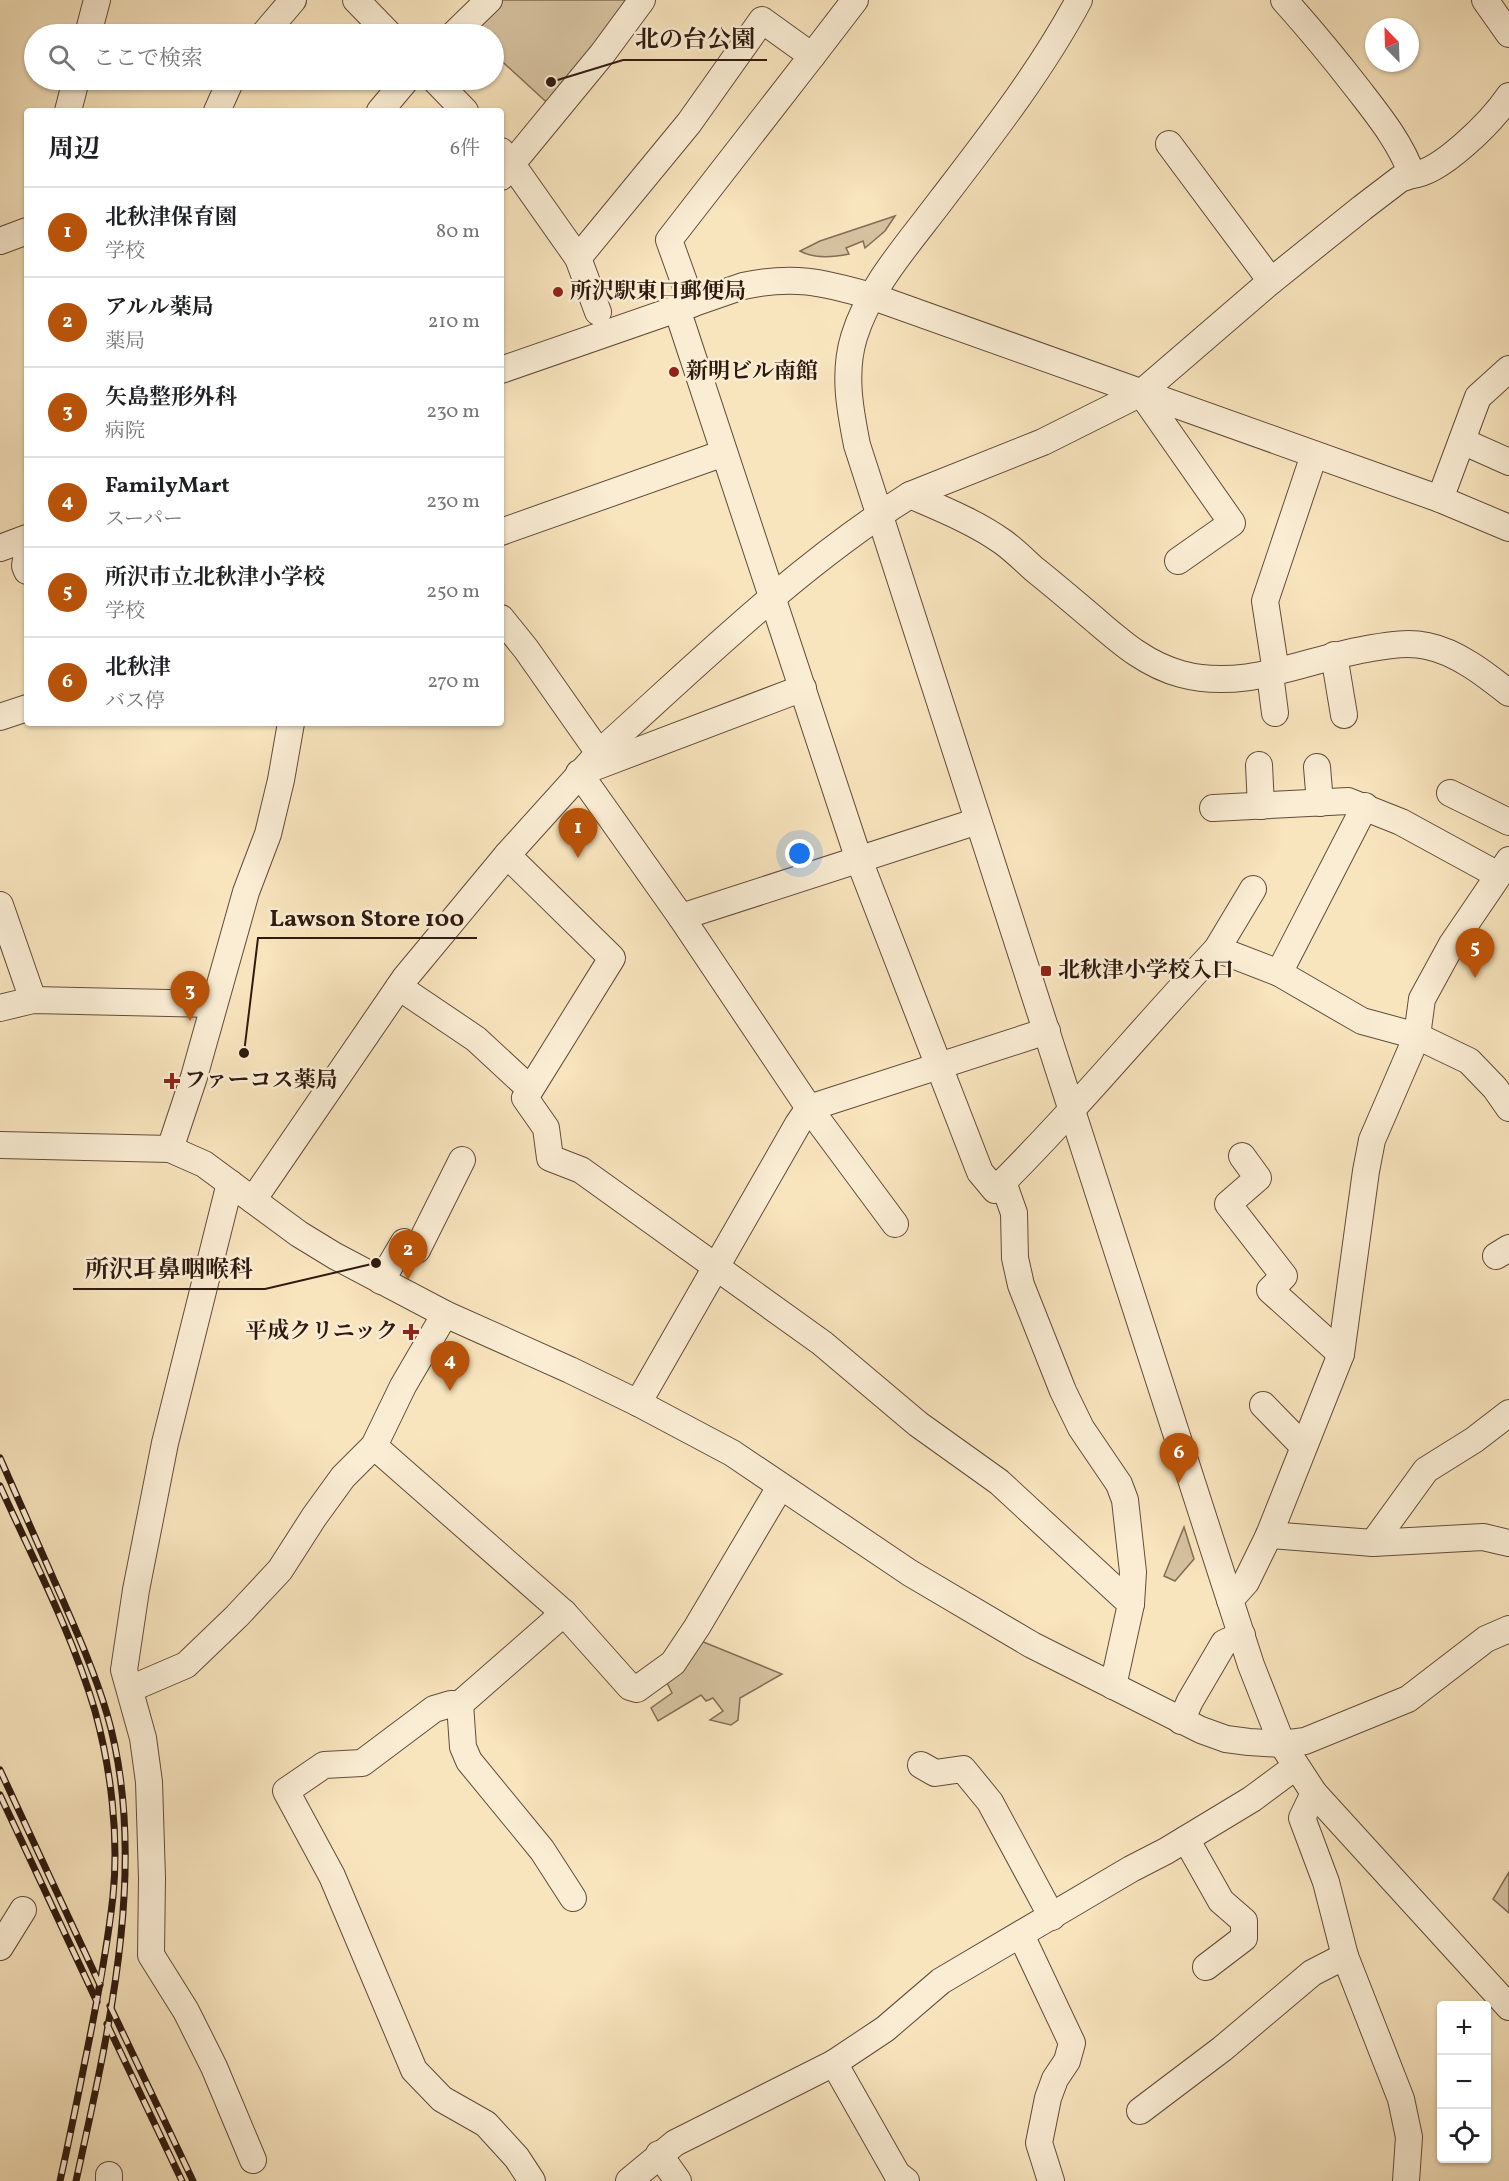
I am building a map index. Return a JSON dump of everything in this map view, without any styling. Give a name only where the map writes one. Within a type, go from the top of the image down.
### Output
[{"type":"street","points":[[91,24],[97,0]]},
{"type":"street","points":[[273,24],[293,0]]},
{"type":"street","points":[[356,0],[379,24]]},
{"type":"street","points":[[464,24],[489,0]]},
{"type":"street","points":[[598,312],[578,258],[504,164],[603,53],[642,0]]},
{"type":"street","points":[[855,0],[669,240],[724,453],[859,860],[980,1172],[995,1190],[1073,1111],[1156,1014],[1217,949],[1253,888]]},
{"type":"street","points":[[1079,0],[1037,71],[1012,107],[871,296],[854,338],[848,374],[849,408],[857,445],[1230,1600],[1262,1695],[1282,1744],[1314,1793],[1509,2007]]},
{"type":"street","points":[[1284,0],[1320,39],[1377,112],[1400,148],[1412,175]]},
{"type":"street","points":[[1485,0],[1509,34]]},
{"type":"street","points":[[578,258],[688,123],[757,10],[812,56]]},
{"type":"street","points":[[69,108],[73,90]]},
{"type":"street","points":[[218,108],[226,90]]},
{"type":"street","points":[[383,108],[398,90]]},
{"type":"street","points":[[445,90],[462,108]]},
{"type":"street","points":[[253,1200],[399,987],[507,855],[599,753],[773,597],[880,514],[910,495],[1043,442],[1141,393],[1271,281],[1362,208],[1400,180],[1422,174],[1464,146],[1509,96]]},
{"type":"street","points":[[1169,144],[1271,281]]},
{"type":"street","points":[[0,241],[24,232]]},
{"type":"street","points":[[504,369],[743,286],[771,280],[808,281],[838,286],[871,296],[1440,499],[1509,528]]},
{"type":"street","points":[[1440,499],[1478,397],[1509,369]]},
{"type":"street","points":[[1141,393],[1232,523],[1178,561]]},
{"type":"street","points":[[1462,441],[1509,462]]},
{"type":"street","points":[[504,531],[724,453]]},
{"type":"street","points":[[1275,713],[1266,601],[1314,455]]},
{"type":"street","points":[[910,495],[959,516],[1003,542],[1147,662],[1183,675],[1211,679],[1241,679],[1273,673],[1334,655],[1398,644],[1426,646],[1457,657],[1492,679],[1509,693]]},
{"type":"street","points":[[0,548],[24,539]]},
{"type":"street","points":[[504,622],[526,649],[599,753]]},
{"type":"street","points":[[1334,655],[1344,715]]},
{"type":"street","points":[[579,773],[803,688]]},
{"type":"street","points":[[0,717],[24,709]]},
{"type":"street","points":[[170,1149],[194,1077],[246,892],[268,834],[290,726]]},
{"type":"street","points":[[1259,765],[1261,806]]},
{"type":"street","points":[[1317,767],[1320,802]]},
{"type":"street","points":[[579,773],[681,917],[809,1108],[895,1224]]},
{"type":"street","points":[[1450,793],[1509,822]]},
{"type":"street","points":[[1213,808],[1348,801],[1365,806],[1504,867],[1452,944],[1422,999],[1417,1036],[1372,1140],[1341,1354],[1269,1535],[1246,1582],[1230,1600]]},
{"type":"street","points":[[1279,973],[1365,806]]},
{"type":"street","points":[[681,917],[978,821]]},
{"type":"street","points":[[507,855],[612,958],[525,1098],[546,1128],[550,1158],[581,1170],[822,1343],[918,1424],[999,1482],[1131,1604]]},
{"type":"street","points":[[0,905],[33,1000]]},
{"type":"street","points":[[1217,949],[1279,973],[1362,1022],[1417,1036],[1469,1061],[1495,1088],[1509,1108]]},
{"type":"street","points":[[399,987],[476,1039],[530,1089]]},
{"type":"street","points":[[0,1008],[33,1000],[213,1004]]},
{"type":"street","points":[[638,1403],[809,1108],[1047,1031]]},
{"type":"street","points":[[0,1145],[170,1149],[204,1164],[308,1239],[381,1281],[445,1314],[638,1403],[732,1454],[910,1573],[1032,1645],[1181,1721],[1226,1739],[1282,1744],[1305,1741],[1408,1699],[1486,1639],[1509,1629]]},
{"type":"street","points":[[1242,1156],[1258,1178],[1228,1204],[1284,1276],[1270,1290],[1341,1354]]},
{"type":"street","points":[[381,1281],[404,1242],[417,1250],[462,1160]]},
{"type":"street","points":[[1003,1182],[1014,1213],[1015,1258],[1021,1285],[1063,1391],[1081,1428],[1119,1484],[1125,1500],[1133,1572],[1131,1604],[1113,1686]]},
{"type":"street","points":[[230,1183],[165,1443],[136,1590],[124,1670],[143,1738],[149,1782],[152,1878],[151,1955],[186,2011],[214,2067],[253,2160]]},
{"type":"street","points":[[130,1689],[186,1665],[280,1570],[343,1477],[374,1446],[404,1386],[445,1314]]},
{"type":"street","points":[[1263,1405],[1303,1446]]},
{"type":"street","points":[[1373,1543],[1426,1470],[1474,1440],[1509,1413]]},
{"type":"street","points":[[374,1446],[564,1613],[630,1687],[637,1689],[673,1663],[697,1627],[780,1487]]},
{"type":"street","points":[[1269,1535],[1373,1543],[1483,1537],[1509,1543]]},
{"type":"street","points":[[532,2181],[517,2158],[486,2124],[442,2099],[414,2070],[332,1876],[286,1791],[324,1765],[362,1763],[434,1709],[460,1704],[564,1613]]},
{"type":"street","points":[[1181,1721],[1224,1643],[1242,1635]]},
{"type":"street","points":[[460,1704],[463,1747],[469,1761],[542,1850],[573,1898]]},
{"type":"street","points":[[921,1765],[934,1773],[963,1769],[990,1802],[1052,1917]]},
{"type":"street","points":[[629,2181],[675,2143],[834,2063],[885,2030],[941,1981],[1186,1839],[1252,1799],[1295,1767]]},
{"type":"street","points":[[1314,1793],[1302,1818],[1326,1882],[1345,1956],[1401,2099],[1408,2137],[1406,2181]]},
{"type":"street","points":[[1186,1839],[1221,1901],[1244,1921],[1244,1938],[1206,1967]]},
{"type":"street","points":[[0,1947],[23,1910]]},
{"type":"street","points":[[1021,1935],[1072,2043],[1067,2061],[1055,2079],[1048,2098],[1039,2143],[1051,2181]]},
{"type":"street","points":[[1140,2111],[1222,2049],[1312,1973],[1345,1956]]},
{"type":"street","points":[[834,2063],[897,2174],[906,2181]]},
{"type":"street","points":[[659,2154],[678,2181]]},
{"type":"shaded area","points":[[489,0],[642,0],[555,110],[504,63],[504,24],[467,24]]},
{"type":"shaded area","points":[[895,216],[885,231],[865,248],[863,241],[846,248],[849,254],[818,256],[800,251],[820,241]]},
{"type":"shaded area","points":[[1184,1527],[1194,1559],[1175,1581],[1164,1576]]},
{"type":"shaded area","points":[[696,1639],[782,1674],[740,1698],[738,1720],[731,1725],[710,1720],[723,1711],[713,1698],[706,1701],[701,1695],[658,1721],[651,1708],[672,1693],[665,1679]]},
{"type":"shaded area","points":[[1509,1872],[1509,1913],[1493,1899]]},
{"type":"railway","points":[[0,1458],[90,1665],[107,1714],[119,1771],[125,1829],[125,1888],[120,1948],[100,2067],[76,2181]]},
{"type":"railway","points":[[0,1486],[51,1597],[86,1682],[101,1733],[114,1826],[115,1873],[111,1917],[97,2000],[60,2181]]},
{"type":"railway","points":[[0,1770],[100,1985]]},
{"type":"railway","points":[[0,1795],[97,2002]]},
{"type":"railway","points":[[110,2006],[193,2181]]},
{"type":"railway","points":[[107,2024],[182,2181]]},
{"type":"place","name":"北の台公園","points":[[551,82]]},
{"type":"place","name":"所沢駅東口郵便局","points":[[558,292]]},
{"type":"place","name":"新明ビル南館","points":[[674,372]]},
{"type":"place","name":"北秋津保育園","points":[[578,858]]},
{"type":"place","name":"北秋津小学校入口","points":[[1046,971]]},
{"type":"place","name":"所沢市立北秋津小学校","points":[[1475,978]]},
{"type":"place","name":"矢島整形外科","points":[[190,1021]]},
{"type":"place","name":"Lawson Store 100","points":[[244,1053]]},
{"type":"place","name":"ファーコス薬局","points":[[172,1081]]},
{"type":"place","name":"所沢耳鼻咽喉科","points":[[376,1263]]},
{"type":"place","name":"アルル薬局","points":[[408,1280]]},
{"type":"place","name":"平成クリニック","points":[[411,1332]]},
{"type":"place","name":"FamilyMart","points":[[450,1391]]},
{"type":"place","name":"北秋津","points":[[1179,1483]]}]
